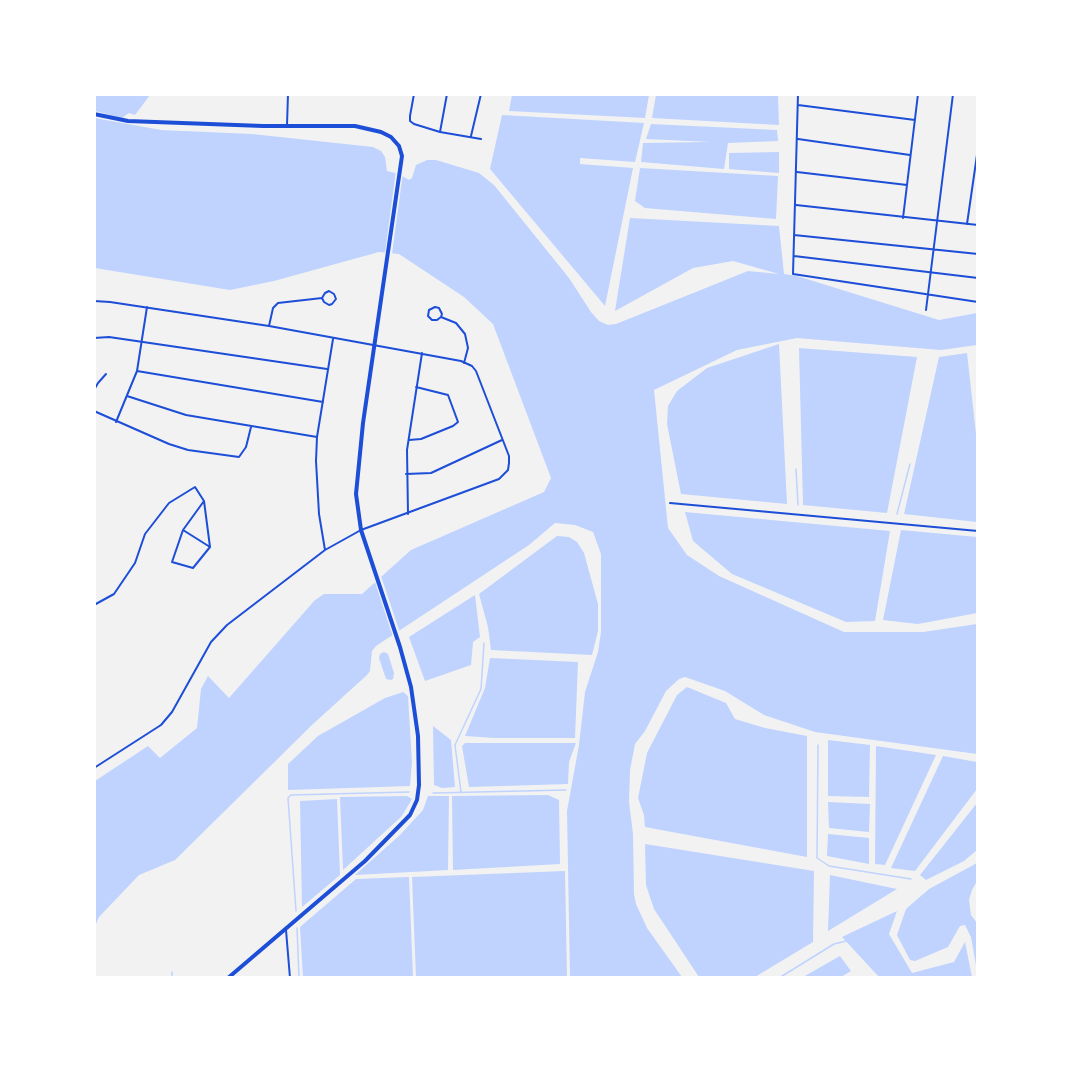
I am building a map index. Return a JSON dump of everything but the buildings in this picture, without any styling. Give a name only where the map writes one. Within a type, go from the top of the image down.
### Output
[{"type":"main road","points":[[94,114],[128,121],[355,126],[381,132],[391,137],[399,146],[402,156],[363,423],[356,494],[361,530],[411,687],[418,736],[417,800],[410,815],[365,861],[228,978]]},
{"type":"street","points":[[287,125],[288,94]]},
{"type":"street","points":[[414,94],[410,121],[414,124],[440,132],[481,139]]},
{"type":"street","points":[[440,132],[447,94]]},
{"type":"street","points":[[471,136],[481,94]]},
{"type":"street","points":[[798,94],[793,274],[978,302]]},
{"type":"street","points":[[903,218],[918,94]]},
{"type":"street","points":[[926,310],[954,94]]},
{"type":"street","points":[[798,105],[915,120]]},
{"type":"street","points":[[798,139],[910,155]]},
{"type":"street","points":[[967,224],[978,148]]},
{"type":"street","points":[[797,172],[907,185]]},
{"type":"street","points":[[796,205],[978,225]]},
{"type":"street","points":[[794,235],[978,254]]},
{"type":"street","points":[[794,256],[978,278]]},
{"type":"street","points":[[328,291],[334,294],[336,300],[329,305],[322,298],[328,291]]},
{"type":"street","points":[[269,327],[273,308],[278,303],[322,298]]},
{"type":"street","points":[[94,301],[147,307],[452,358],[472,366],[476,371],[509,463],[508,470],[499,479],[361,530],[325,550],[227,625],[211,642],[172,712],[161,725],[94,768]]},
{"type":"street","points":[[116,422],[137,371],[147,307]]},
{"type":"street","points":[[439,308],[441,317],[432,320],[428,316],[429,309],[439,308]]},
{"type":"street","points":[[441,317],[456,323],[465,334],[468,348],[464,363]]},
{"type":"street","points":[[94,338],[109,336],[327,369]]},
{"type":"street","points":[[325,550],[316,487],[317,437],[334,338]]},
{"type":"street","points":[[408,514],[406,474],[408,440],[422,353]]},
{"type":"street","points":[[137,371],[323,402]]},
{"type":"street","points":[[94,390],[106,374]]},
{"type":"street","points":[[408,440],[421,439],[458,422],[448,395],[416,387]]},
{"type":"street","points":[[127,396],[186,415],[317,437]]},
{"type":"street","points":[[94,411],[169,444],[188,450],[239,457],[246,447],[251,426]]},
{"type":"street","points":[[406,474],[431,473],[502,440]]},
{"type":"street","points":[[94,605],[114,594],[135,563],[145,534],[169,503],[195,487],[204,501],[210,547],[193,568],[172,562],[183,530],[204,501]]},
{"type":"street","points":[[669,503],[978,531]]},
{"type":"street","points":[[183,530],[210,547]]},
{"type":"street","points":[[286,930],[290,978]]},
{"type":"water","points":[[95,94],[150,95],[135,115],[129,113],[122,118],[95,111]]},
{"type":"water","points":[[512,94],[649,95],[645,118],[509,111]]},
{"type":"water","points":[[656,95],[778,95],[779,125],[652,118]]},
{"type":"water","points":[[502,115],[644,123],[635,162],[580,158],[580,164],[633,168],[605,306],[490,169]]},
{"type":"water","points":[[95,118],[161,130],[252,134],[373,147],[381,151],[385,157],[387,171],[409,180],[412,178],[416,165],[427,160],[436,160],[479,173],[494,185],[569,278],[591,312],[599,321],[608,325],[616,324],[748,271],[779,274],[733,261],[693,268],[615,311],[630,218],[779,226],[784,274],[939,320],[977,313],[977,345],[941,350],[797,338],[737,350],[654,390],[668,528],[687,555],[719,576],[844,632],[923,632],[977,624],[977,754],[815,732],[764,715],[725,691],[685,677],[679,679],[666,691],[645,731],[635,744],[630,770],[629,802],[636,904],[647,928],[682,977],[570,977],[567,811],[579,745],[585,692],[598,652],[601,632],[601,554],[593,532],[575,525],[555,523],[529,545],[376,646],[372,651],[370,671],[367,675],[313,724],[175,860],[139,875],[99,917],[95,926],[95,781],[148,746],[160,758],[197,728],[201,689],[208,676],[229,698],[315,600],[324,594],[362,594],[411,550],[544,492],[551,478],[493,324],[464,297],[399,254],[379,252],[274,281],[230,290],[95,268]]},
{"type":"water","points":[[651,124],[777,130],[778,141],[728,143],[724,169],[641,162],[643,143],[710,142],[646,139]]},
{"type":"water","points":[[779,152],[779,173],[729,169],[729,153]]},
{"type":"water","points":[[640,168],[778,176],[776,219],[645,208],[635,201]]},
{"type":"water","points":[[779,344],[787,504],[681,494],[667,424],[668,406],[677,391],[707,368]]},
{"type":"water","points":[[799,348],[917,357],[887,513],[803,505]]},
{"type":"water","points":[[967,353],[977,443],[977,522],[904,514],[939,357]]},
{"type":"water","points":[[685,512],[890,531],[875,621],[846,622],[732,574],[693,541]]},
{"type":"water","points":[[901,530],[977,537],[977,613],[918,624],[883,620]]},
{"type":"water","points":[[557,536],[569,537],[577,542],[584,553],[598,604],[598,631],[592,655],[491,650],[488,627],[479,594]]},
{"type":"water","points":[[475,595],[480,637],[473,642],[471,665],[425,681],[409,637]]},
{"type":"water","points":[[384,652],[388,654],[394,673],[391,680],[386,679],[379,658]]},
{"type":"water","points":[[490,658],[578,662],[575,738],[465,736],[485,688]]},
{"type":"water","points":[[687,687],[726,703],[735,719],[765,728],[807,736],[807,857],[645,827],[644,815],[638,798],[647,753],[677,695]]},
{"type":"water","points":[[403,692],[408,696],[412,762],[410,786],[288,790],[288,764],[318,736],[385,698]]},
{"type":"water","points":[[433,726],[451,740],[455,787],[442,788],[434,785]]},
{"type":"water","points":[[828,740],[870,745],[869,797],[828,796]]},
{"type":"water","points":[[465,743],[576,743],[569,762],[568,784],[469,787],[462,746]]},
{"type":"water","points":[[876,746],[936,755],[885,865],[875,864]]},
{"type":"water","points":[[943,756],[977,762],[977,789],[915,871],[891,868]]},
{"type":"water","points":[[548,795],[559,800],[560,864],[453,870],[452,796]]},
{"type":"water","points":[[407,796],[412,799],[402,816],[343,870],[340,797]]},
{"type":"water","points":[[428,796],[449,796],[448,870],[355,875],[400,835],[423,810]]},
{"type":"water","points":[[337,799],[340,875],[302,907],[300,801]]},
{"type":"water","points":[[828,802],[870,804],[869,832],[829,828]]},
{"type":"water","points":[[977,803],[977,850],[964,861],[926,880],[920,875]]},
{"type":"water","points":[[828,834],[869,838],[869,864],[827,856]]},
{"type":"water","points":[[645,844],[814,871],[813,942],[755,977],[699,977],[654,909],[646,885]]},
{"type":"water","points":[[977,863],[977,881],[969,900],[971,915],[977,923],[977,971],[971,937],[965,925],[960,926],[948,947],[915,961],[910,960],[897,935],[906,909],[929,889]]},
{"type":"water","points":[[565,871],[567,977],[416,977],[412,877]]},
{"type":"water","points":[[830,875],[897,889],[828,931]]},
{"type":"water","points":[[409,877],[413,977],[303,977],[300,927],[356,879]]},
{"type":"water","points":[[897,911],[889,934],[912,973],[954,962],[965,942],[972,977],[879,977],[842,937]]},
{"type":"water","points":[[840,956],[851,971],[841,977],[803,977]]},
{"type":"pier","points":[[396,170],[403,173],[392,254],[385,253]]},
{"type":"pier","points":[[381,576],[400,633],[393,637],[374,579]]},
{"type":"waterway","points":[[897,514],[910,464]]},
{"type":"waterway","points":[[796,469],[798,505]]},
{"type":"waterway","points":[[461,792],[455,745],[481,689],[484,643]]},
{"type":"waterway","points":[[818,745],[817,858],[829,866],[911,879]]},
{"type":"waterway","points":[[433,793],[566,790]]},
{"type":"waterway","points":[[296,911],[288,798],[291,795],[409,792]]},
{"type":"waterway","points":[[297,928],[299,978]]},
{"type":"waterway","points":[[779,978],[834,944],[846,941]]},
{"type":"waterway","points":[[172,972],[172,978]]}]
